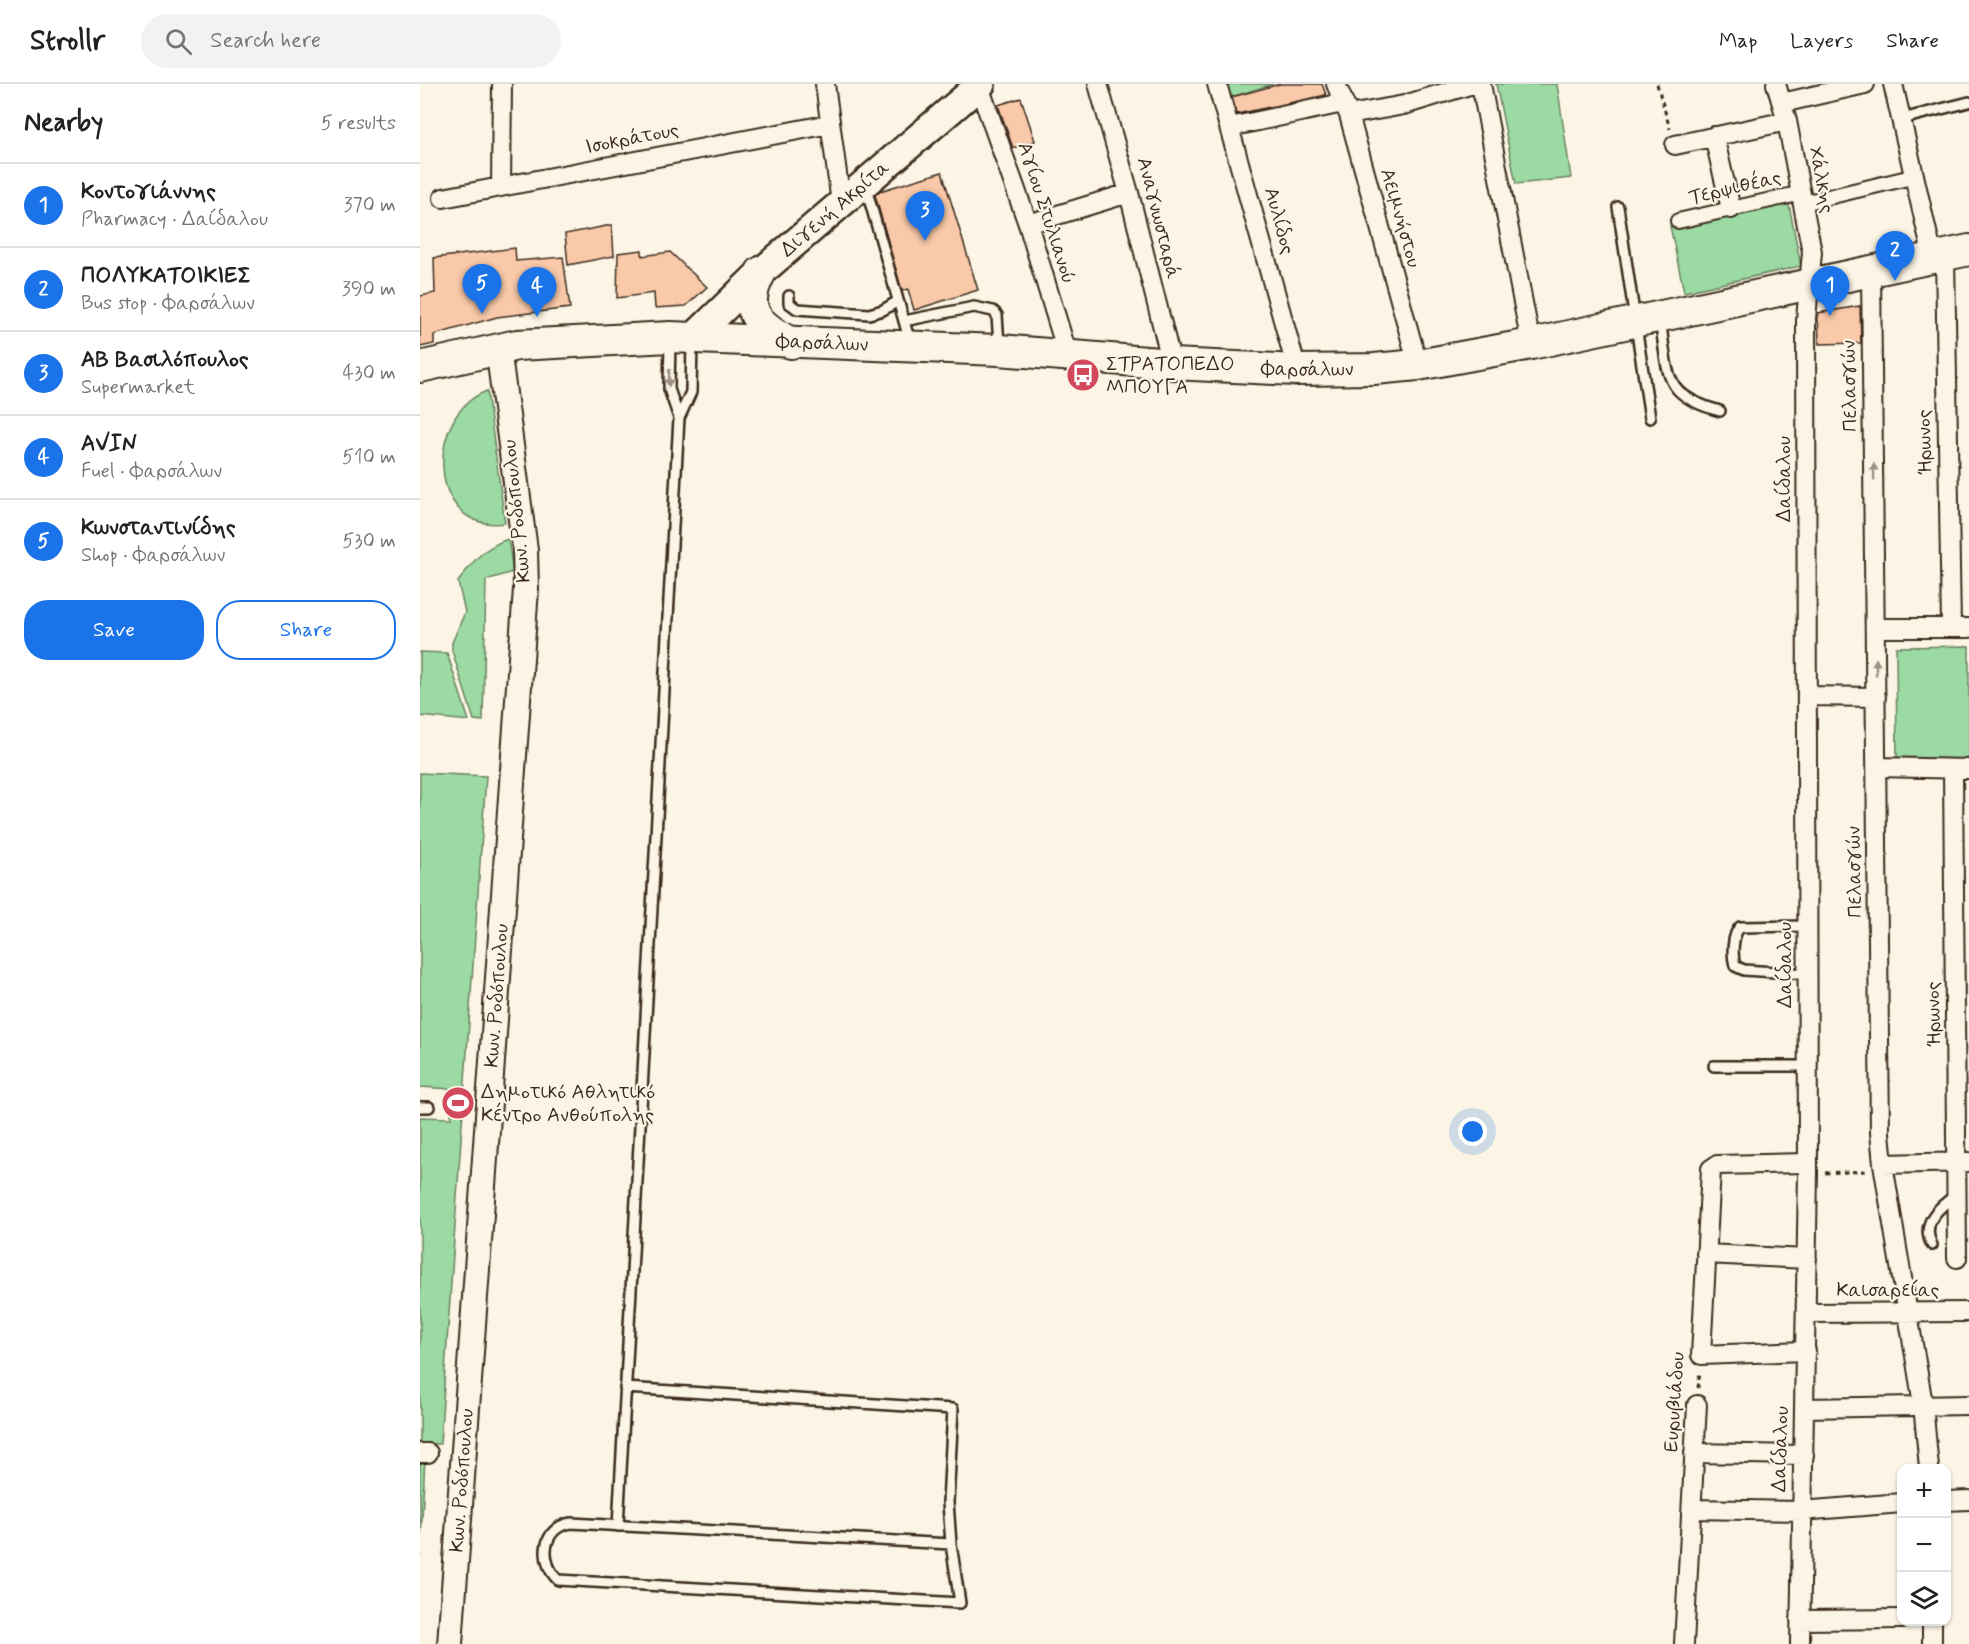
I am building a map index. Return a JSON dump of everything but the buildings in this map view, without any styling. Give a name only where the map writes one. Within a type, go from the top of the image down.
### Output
[{"type":"main road","name":"Διγενή Ακρίτα","points":[[682,338],[980,85]]},
{"type":"main road","name":"Φαρσάλων","points":[[420,367],[498,348],[578,340],[682,338],[791,343],[907,334],[999,350],[1172,364],[1297,370],[1374,369],[1418,365],[1531,344],[1949,254]]},
{"type":"main road","points":[[761,272],[750,297],[754,314],[768,328],[791,343]]},
{"type":"street","points":[[501,187],[502,84]]},
{"type":"street","points":[[825,84],[841,203]]},
{"type":"street","name":"Αναγνωσταρά","points":[[1098,84],[1129,193],[1172,364]]},
{"type":"street","name":"Αυλίδος","points":[[1217,84],[1297,370]]},
{"type":"street","name":"Αειμνήστου","points":[[1336,84],[1346,109],[1418,365]]},
{"type":"street","points":[[1230,127],[1346,109],[1404,105],[1473,84]]},
{"type":"street","points":[[1480,84],[1531,344]]},
{"type":"street","name":"Χάλκης","points":[[1776,84],[1785,112],[1812,252],[1808,285]]},
{"type":"street","points":[[1675,145],[1714,136],[1865,84]]},
{"type":"street","name":"Ήρωνος","points":[[1893,84],[1916,176],[1949,254],[1960,628]]},
{"type":"street","name":"Αγίου Στυλιανού","points":[[980,85],[1028,224],[1068,356]]},
{"type":"street","name":"Ισοκράτους","points":[[442,198],[830,124]]},
{"type":"street","points":[[1714,136],[1731,209]]},
{"type":"street","name":"Τερψιθέας","points":[[1678,221],[1731,209],[1916,176]]},
{"type":"street","points":[[1028,224],[1129,193]]},
{"type":"street","name":"Πελασγών","points":[[1871,271],[1883,1167],[1923,1404],[1929,1464]]},
{"type":"street","name":"Δαίδαλου","points":[[1800,1644],[1808,1259],[1808,285]]},
{"type":"street","name":"Κων. Ροδόπουλου","points":[[450,1644],[526,589],[525,550],[498,348]]},
{"type":"street","points":[[1876,628],[1960,628]]},
{"type":"street","points":[[1807,696],[1876,697]]},
{"type":"street","points":[[1876,767],[1961,769]]},
{"type":"street","name":"Ήρωνος","points":[[1957,1258],[1956,1195],[1964,1162],[1961,769]]},
{"type":"street","points":[[1883,1167],[1964,1162]]},
{"type":"street","name":"Ευρυβιάδου","points":[[1701,1355],[1709,1175],[1717,1165],[1808,1168]]},
{"type":"street","points":[[1706,1254],[1808,1259]]},
{"type":"street","name":"Καισαρείας","points":[[1807,1313],[1969,1312]]},
{"type":"street","points":[[1701,1355],[1806,1351]]},
{"type":"street","points":[[1806,1408],[1923,1404],[1969,1405]]},
{"type":"street","name":"Ευρυβιάδου","points":[[1684,1644],[1697,1405]]},
{"type":"street","points":[[1694,1453],[1804,1455]]},
{"type":"street","points":[[1951,1501],[1969,1500]]},
{"type":"street","points":[[1692,1509],[1801,1511],[1897,1503]]},
{"type":"street","points":[[1800,1620],[1897,1619]]},
{"type":"street","points":[[1932,1626],[1932,1644]]},
{"type":"lane","points":[[1902,119],[1969,102]]},
{"type":"lane","points":[[864,183],[907,334],[974,308],[984,308],[997,315],[999,350]]},
{"type":"lane","points":[[1618,207],[1647,320],[1674,387],[1682,397],[1695,405],[1720,411]]},
{"type":"lane","points":[[789,296],[789,303],[797,309],[861,314],[877,313],[898,301]]},
{"type":"lane","points":[[1647,320],[1650,418]]},
{"type":"lane","points":[[679,418],[669,389],[682,338]]},
{"type":"lane","points":[[618,1526],[679,418],[691,392],[682,338]]},
{"type":"lane","points":[[1808,926],[1740,927],[1734,934],[1734,961],[1735,966],[1744,970],[1808,974]]},
{"type":"lane","points":[[1714,1066],[1808,1066]]},
{"type":"lane","points":[[1932,1245],[1927,1232],[1929,1223],[1934,1214],[1956,1195]]},
{"type":"lane","points":[[625,1388],[953,1409],[948,1502],[951,1544],[960,1603],[558,1580],[551,1573],[546,1550],[553,1530],[562,1524],[572,1523],[951,1544]]},
{"type":"path","points":[[1657,84],[1675,145]]},
{"type":"path","points":[[1808,1168],[1883,1167]]},
{"type":"path","name":"Ευρυβιάδου","points":[[1697,1405],[1701,1355]]},
{"type":"green space","points":[[1227,84],[1273,84],[1231,97]]},
{"type":"green space","points":[[1496,84],[1557,84],[1571,178],[1516,184]]},
{"type":"green space","points":[[1788,200],[1801,266],[1684,292],[1670,226]]},
{"type":"green space","points":[[487,391],[505,523],[479,521],[460,510],[448,492],[443,469],[445,445],[453,422],[467,403]]},
{"type":"green space","points":[[508,539],[513,572],[486,580],[483,721],[474,720],[452,651],[452,643],[465,612],[458,582],[479,556],[492,546]]},
{"type":"green space","points":[[1969,646],[1969,762],[1897,763],[1896,647]]},
{"type":"green space","points":[[420,652],[447,653],[469,721],[420,716]]},
{"type":"green space","name":"Δημοτικό Αθλητικό Κέντρο Ανθούπολης","points":[[420,773],[486,776],[440,1444],[420,1443],[420,1117],[451,1118],[452,1089],[420,1087]]},
{"type":"green space","points":[[420,1458],[425,1458],[420,1558]]},
{"type":"place","name":"ΑΒ Βασιλόπουλος","points":[[925,241]]},
{"type":"place","name":"ΠΟΛΥΚΑΤΟΙΚΙΕΣ","points":[[1895,281]]},
{"type":"place","name":"Κωνσταντινίδης","points":[[482,314]]},
{"type":"place","name":"Κοντογιάννης","points":[[1830,316]]},
{"type":"place","name":"AVIN","points":[[537,317]]},
{"type":"place","name":"ΣΤΡΑΤΟΠΕΔΟ ΜΠΟΥΓΑ","points":[[1083,375]]},
{"type":"place","name":"Δημοτικό Αθλητικό Κέντρο Ανθούπολης","points":[[458,1103]]}]
